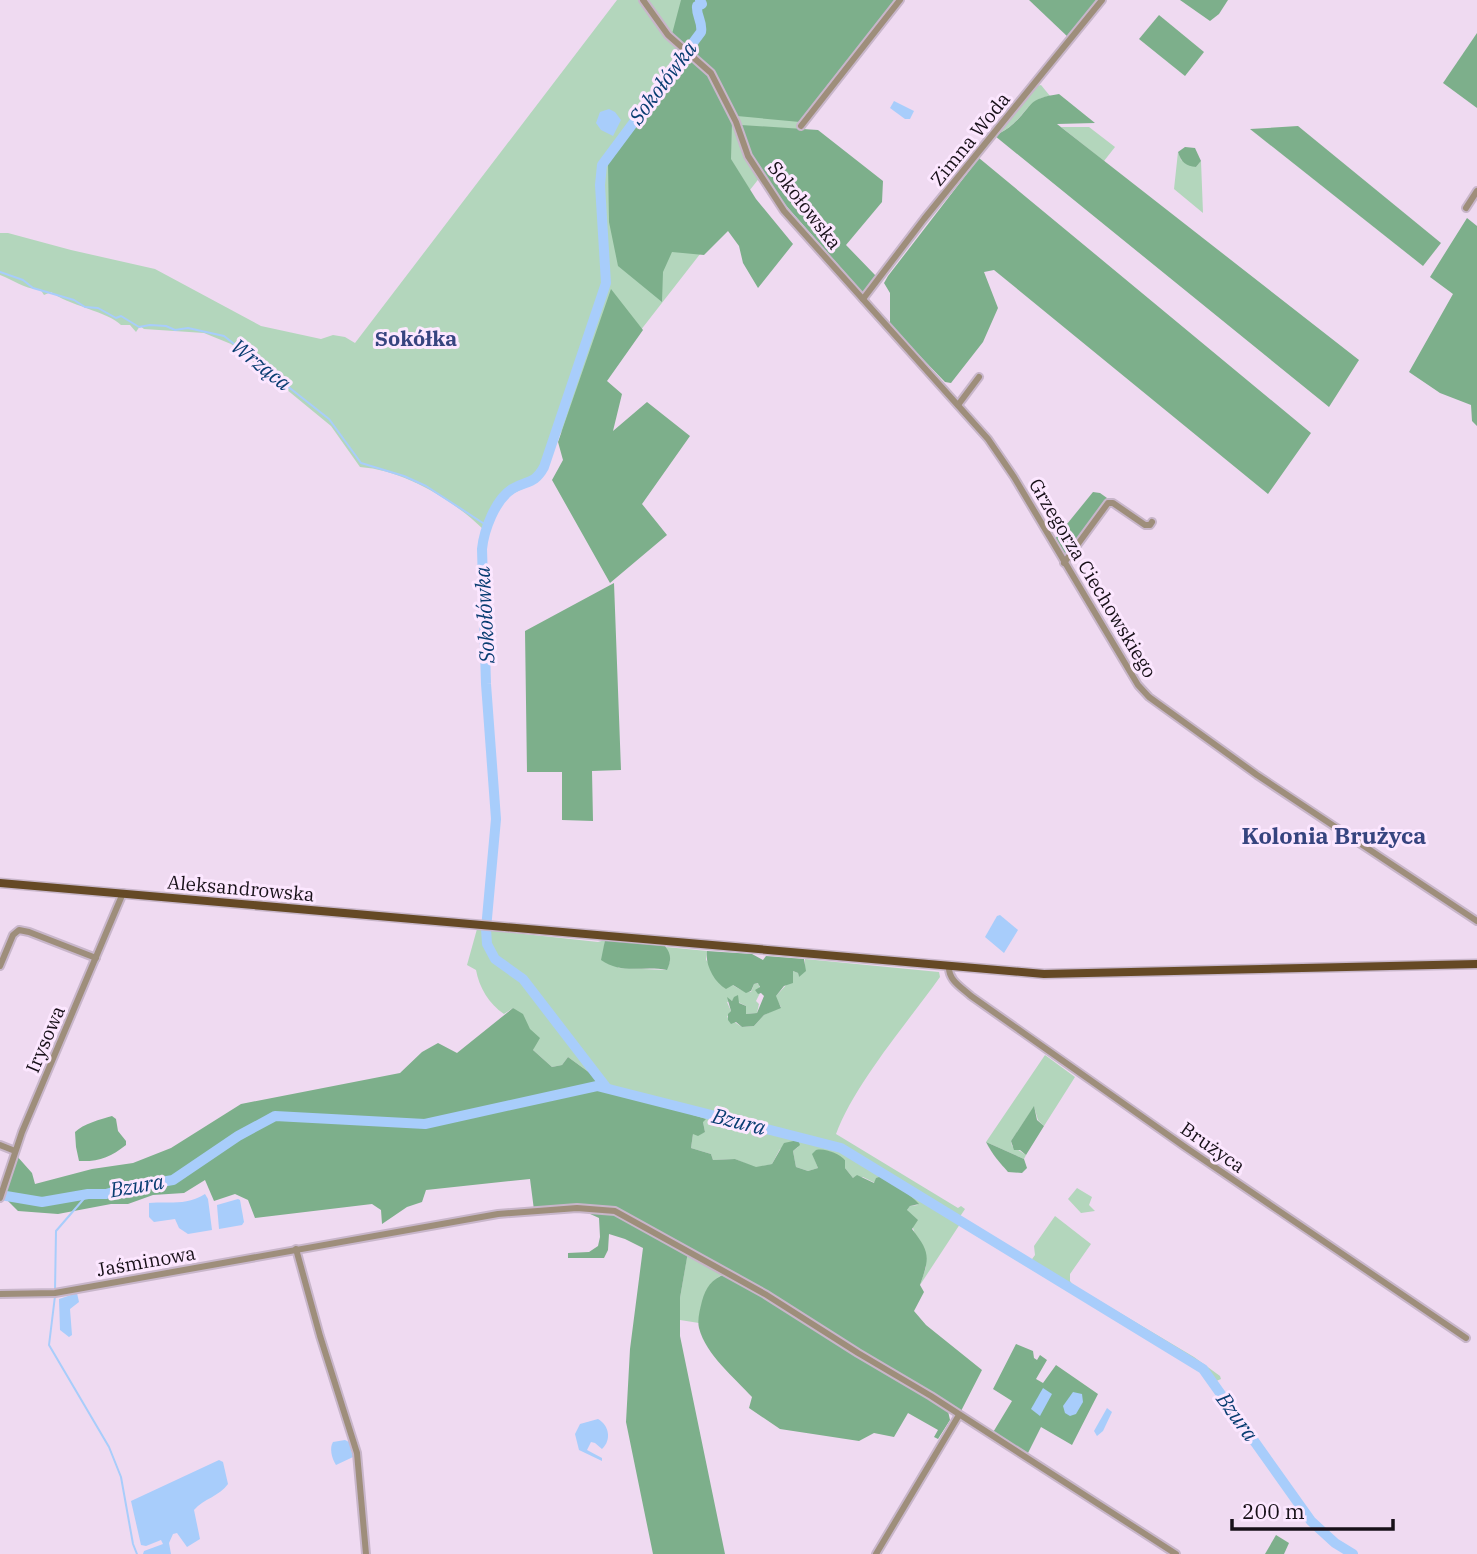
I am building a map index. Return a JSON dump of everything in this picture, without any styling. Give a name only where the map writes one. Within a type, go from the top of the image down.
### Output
[{"type":"main road","name":"Aleksandrowska","points":[[0,883],[479,924],[949,970],[1044,974],[1477,964]]},
{"type":"street","name":"Sokołowska","points":[[643,0],[668,36],[711,73],[736,122],[748,156],[784,211],[863,299]]},
{"type":"street","points":[[801,126],[901,0]]},
{"type":"street","name":"Zimna Woda","points":[[863,299],[924,219],[1102,0]]},
{"type":"street","points":[[1466,208],[1477,191]]},
{"type":"street","name":"Grzegorza Ciechowskiego","points":[[863,299],[996,449],[1139,685],[1149,697],[1257,775],[1477,921]]},
{"type":"street","points":[[958,405],[979,377]]},
{"type":"street","points":[[1064,563],[1108,503],[1113,503],[1145,525],[1152,522]]},
{"type":"street","name":"Irysowa","points":[[1,1195],[15,1151],[123,893]]},
{"type":"street","points":[[0,966],[13,935],[19,930],[96,958]]},
{"type":"street","name":"Brużyca","points":[[949,970],[971,996],[1185,1147],[1466,1338]]},
{"type":"street","points":[[0,1145],[15,1151]]},
{"type":"street","name":"Jaśminowa","points":[[0,1293],[55,1293],[527,1211],[577,1208],[615,1211],[765,1294],[931,1396],[1176,1554]]},
{"type":"street","points":[[296,1249],[356,1453],[366,1554]]},
{"type":"street","points":[[876,1554],[959,1415]]},
{"type":"green space","points":[[617,0],[898,0],[552,444],[540,470],[530,481],[530,486],[504,501],[491,527],[483,529],[457,507],[410,480],[360,467],[331,426],[231,344],[204,333],[144,329],[140,326],[136,332],[130,325],[121,325],[107,316],[51,292],[44,295],[40,289],[24,286],[0,275],[0,233],[8,233],[155,269],[261,326],[321,339],[333,335],[345,337],[355,343]]},
{"type":"green space","points":[[681,0],[897,0],[800,122],[737,116],[713,70],[672,34]]},
{"type":"green space","points":[[1029,0],[1099,0],[1069,38]]},
{"type":"green space","points":[[1180,0],[1228,0],[1219,14],[1210,21]]},
{"type":"green space","points":[[1159,15],[1204,52],[1185,76],[1139,39]]},
{"type":"green space","points":[[1477,33],[1477,108],[1443,83]]},
{"type":"green space","points":[[688,57],[709,74],[732,122],[731,159],[756,199],[793,244],[758,288],[743,263],[739,246],[728,231],[704,255],[672,252],[663,272],[662,302],[618,266],[609,222],[608,164]]},
{"type":"green space","points":[[1041,85],[1050,96],[1034,102],[1012,125],[995,136],[1036,86]]},
{"type":"green space","points":[[1059,94],[1095,123],[1057,124],[1359,360],[1329,407],[995,136],[1011,126],[1035,101]]},
{"type":"green space","points":[[741,125],[818,130],[883,181],[882,202],[846,245],[876,276],[864,294],[774,192],[751,155]]},
{"type":"green space","points":[[1298,126],[1441,243],[1423,266],[1250,129]]},
{"type":"green space","points":[[1061,127],[1089,127],[1115,147],[1104,161]]},
{"type":"green space","points":[[1185,147],[1195,148],[1201,161],[1196,167],[1184,163],[1181,158],[1178,152]]},
{"type":"green space","points":[[1178,152],[1181,160],[1196,167],[1201,161],[1203,213],[1174,189]]},
{"type":"green space","points":[[979,158],[1311,433],[1268,494],[994,270],[984,272],[998,308],[983,342],[951,383],[945,382],[890,325],[890,293],[884,283]]},
{"type":"green space","points":[[1467,218],[1477,226],[1477,426],[1472,421],[1471,405],[1440,393],[1409,372],[1453,294],[1430,277]]},
{"type":"green space","points":[[611,289],[643,330],[607,381],[622,394],[613,431],[647,402],[690,436],[642,504],[667,535],[610,583],[552,480],[563,460],[558,442]]},
{"type":"green space","points":[[1093,492],[1107,498],[1065,557],[1054,540]]},
{"type":"green space","points":[[614,583],[621,770],[592,771],[593,821],[562,820],[562,772],[527,772],[525,631]]},
{"type":"green space","points":[[477,929],[598,942],[605,940],[603,954],[619,968],[666,970],[670,961],[666,947],[707,951],[706,960],[738,989],[751,992],[754,984],[759,983],[757,1013],[746,1014],[746,1006],[734,1000],[727,1002],[731,1011],[727,1017],[742,1027],[754,1026],[764,1015],[781,1007],[775,997],[788,983],[793,971],[798,973],[799,977],[805,959],[939,972],[940,977],[856,1094],[836,1134],[958,1208],[961,1206],[965,1209],[959,1218],[962,1221],[920,1285],[926,1267],[907,1210],[910,1206],[918,1205],[886,1175],[875,1183],[863,1177],[853,1178],[845,1168],[845,1160],[829,1151],[814,1158],[818,1168],[808,1171],[796,1167],[793,1151],[798,1147],[780,1149],[772,1164],[756,1168],[735,1159],[713,1160],[711,1154],[691,1148],[693,1134],[705,1132],[703,1122],[693,1115],[609,1087],[568,1057],[562,1065],[552,1067],[533,1050],[535,1045],[526,1022],[513,1008],[504,1014],[494,1005],[482,989],[476,970],[467,965]]},
{"type":"green space","points":[[605,940],[665,946],[670,958],[667,970],[609,965],[601,960]]},
{"type":"green space","points":[[707,951],[752,954],[763,960],[766,956],[804,959],[806,971],[799,977],[798,973],[793,971],[793,983],[784,986],[776,996],[781,1008],[764,1015],[754,1026],[742,1027],[736,1022],[731,1024],[728,1020],[731,1011],[727,997],[732,1001],[738,995],[739,1003],[746,1006],[746,1014],[757,1013],[764,996],[755,990],[760,987],[758,983],[754,984],[751,991],[746,993],[733,985],[726,989],[711,973]]},
{"type":"green space","points":[[513,1008],[523,1014],[530,1029],[540,1038],[533,1050],[552,1067],[562,1065],[568,1057],[609,1087],[695,1109],[693,1115],[706,1119],[703,1122],[705,1132],[698,1136],[693,1134],[691,1148],[711,1154],[713,1160],[735,1159],[756,1167],[772,1164],[784,1143],[798,1140],[800,1145],[793,1151],[796,1167],[808,1171],[818,1168],[812,1154],[816,1150],[828,1151],[845,1160],[845,1168],[853,1178],[857,1175],[874,1183],[876,1178],[886,1175],[919,1204],[910,1206],[907,1210],[918,1220],[912,1229],[925,1249],[927,1261],[920,1285],[924,1292],[914,1311],[926,1325],[982,1370],[960,1413],[951,1407],[948,1411],[950,1420],[938,1439],[934,1437],[938,1430],[908,1413],[894,1437],[874,1433],[859,1441],[780,1429],[749,1408],[752,1397],[714,1357],[699,1328],[699,1315],[705,1292],[713,1281],[725,1274],[688,1252],[680,1298],[680,1336],[725,1554],[653,1554],[626,1422],[630,1349],[643,1248],[609,1234],[608,1250],[604,1258],[568,1258],[568,1253],[589,1252],[598,1246],[599,1218],[577,1208],[534,1210],[530,1179],[426,1190],[422,1202],[407,1207],[382,1224],[381,1210],[372,1204],[255,1218],[248,1200],[235,1194],[214,1201],[205,1180],[184,1193],[153,1195],[128,1204],[111,1204],[58,1214],[18,1211],[6,1199],[4,1191],[16,1155],[32,1173],[35,1184],[92,1169],[133,1163],[171,1148],[241,1104],[400,1073],[422,1052],[438,1043],[457,1053]]},
{"type":"green space","points":[[1045,1055],[1075,1077],[1044,1126],[1038,1120],[1034,1107],[1011,1141],[1012,1146],[1026,1155],[1024,1159],[986,1142]]},
{"type":"green space","points":[[1034,1106],[1037,1120],[1044,1126],[1026,1155],[1020,1150],[1014,1150],[1011,1141]]},
{"type":"green space","points":[[112,1116],[116,1119],[118,1131],[126,1145],[104,1158],[79,1161],[75,1132],[87,1124]]},
{"type":"green space","points":[[986,1142],[1024,1159],[1027,1168],[1022,1173],[1008,1172]]},
{"type":"green space","points":[[1077,1188],[1092,1197],[1089,1205],[1095,1211],[1081,1213],[1068,1199]]},
{"type":"green space","points":[[1055,1216],[1091,1244],[1070,1274],[1073,1285],[1194,1357],[1221,1379],[1214,1382],[1194,1362],[1030,1262],[1035,1255],[1034,1246]]},
{"type":"green space","points":[[688,1251],[726,1273],[709,1287],[703,1300],[699,1323],[680,1320],[680,1298]]},
{"type":"green space","points":[[1016,1344],[1033,1351],[1037,1360],[1040,1355],[1047,1360],[1036,1379],[1043,1383],[1056,1365],[1098,1394],[1072,1445],[1041,1427],[1026,1457],[992,1434],[1012,1401],[993,1389]]},
{"type":"green space","points":[[1276,1535],[1289,1543],[1284,1554],[1265,1554]]},
{"type":"water","points":[[894,101],[914,111],[910,119],[905,119],[890,108]]},
{"type":"water","points":[[609,109],[621,120],[613,136],[601,130],[596,123],[600,112]]},
{"type":"water","points":[[1000,915],[1018,930],[1004,953],[985,937]]},
{"type":"water","points":[[205,1194],[212,1230],[188,1234],[179,1228],[175,1219],[154,1222],[149,1217],[149,1203],[184,1202]]},
{"type":"water","points":[[238,1199],[244,1222],[242,1225],[219,1229],[217,1205]]},
{"type":"water","points":[[77,1293],[79,1302],[70,1309],[72,1335],[69,1337],[60,1330],[59,1299]]},
{"type":"water","points":[[1043,1388],[1052,1394],[1040,1416],[1031,1409]]},
{"type":"water","points":[[1073,1392],[1082,1394],[1083,1402],[1076,1414],[1070,1416],[1065,1413],[1063,1406]]},
{"type":"water","points":[[1107,1408],[1112,1412],[1103,1431],[1097,1436],[1094,1431]]},
{"type":"water","points":[[598,1419],[607,1429],[607,1441],[602,1449],[591,1442],[587,1450],[602,1458],[602,1461],[579,1450],[575,1434],[580,1424]]},
{"type":"water","points":[[345,1440],[349,1442],[353,1457],[336,1465],[332,1444]]},
{"type":"water","points":[[219,1460],[223,1462],[228,1484],[221,1492],[194,1510],[200,1539],[187,1547],[177,1533],[173,1534],[169,1543],[171,1554],[143,1554],[144,1551],[163,1544],[161,1540],[146,1546],[141,1545],[131,1501]]},
{"type":"waterway","name":"Wrząca","points":[[606,1087],[523,979],[495,959],[487,944],[496,819],[486,684],[482,549],[485,533],[500,500],[512,489],[533,479],[544,467],[606,283],[600,185],[602,165],[701,32],[697,10],[697,6],[702,4],[700,0]]},
{"type":"waterway","name":"Wrząca","points":[[0,272],[23,280],[33,288],[74,300],[85,307],[98,308],[116,318],[121,316],[139,327],[166,326],[175,330],[188,328],[224,336],[329,419],[361,463],[426,486],[489,527]]},
{"type":"waterway","name":"Bzura","points":[[0,1195],[42,1202],[88,1194],[106,1194],[173,1180],[238,1136],[275,1116],[425,1124],[597,1086],[841,1148],[1203,1369],[1311,1521],[1335,1543],[1353,1554]]},
{"type":"waterway","points":[[55,1291],[56,1231],[88,1194]]},
{"type":"waterway","points":[[55,1296],[49,1345],[109,1447],[121,1477],[137,1554]]},
{"type":"district","name":"Sokółka","points":[[416,339]]},
{"type":"district","name":"Kolonia Brużyca","points":[[1334,836]]},
{"type":"water label","name":"Sokołówka","points":[[663,83]]},
{"type":"water label","name":"Sokołówka","points":[[485,615]]}]
